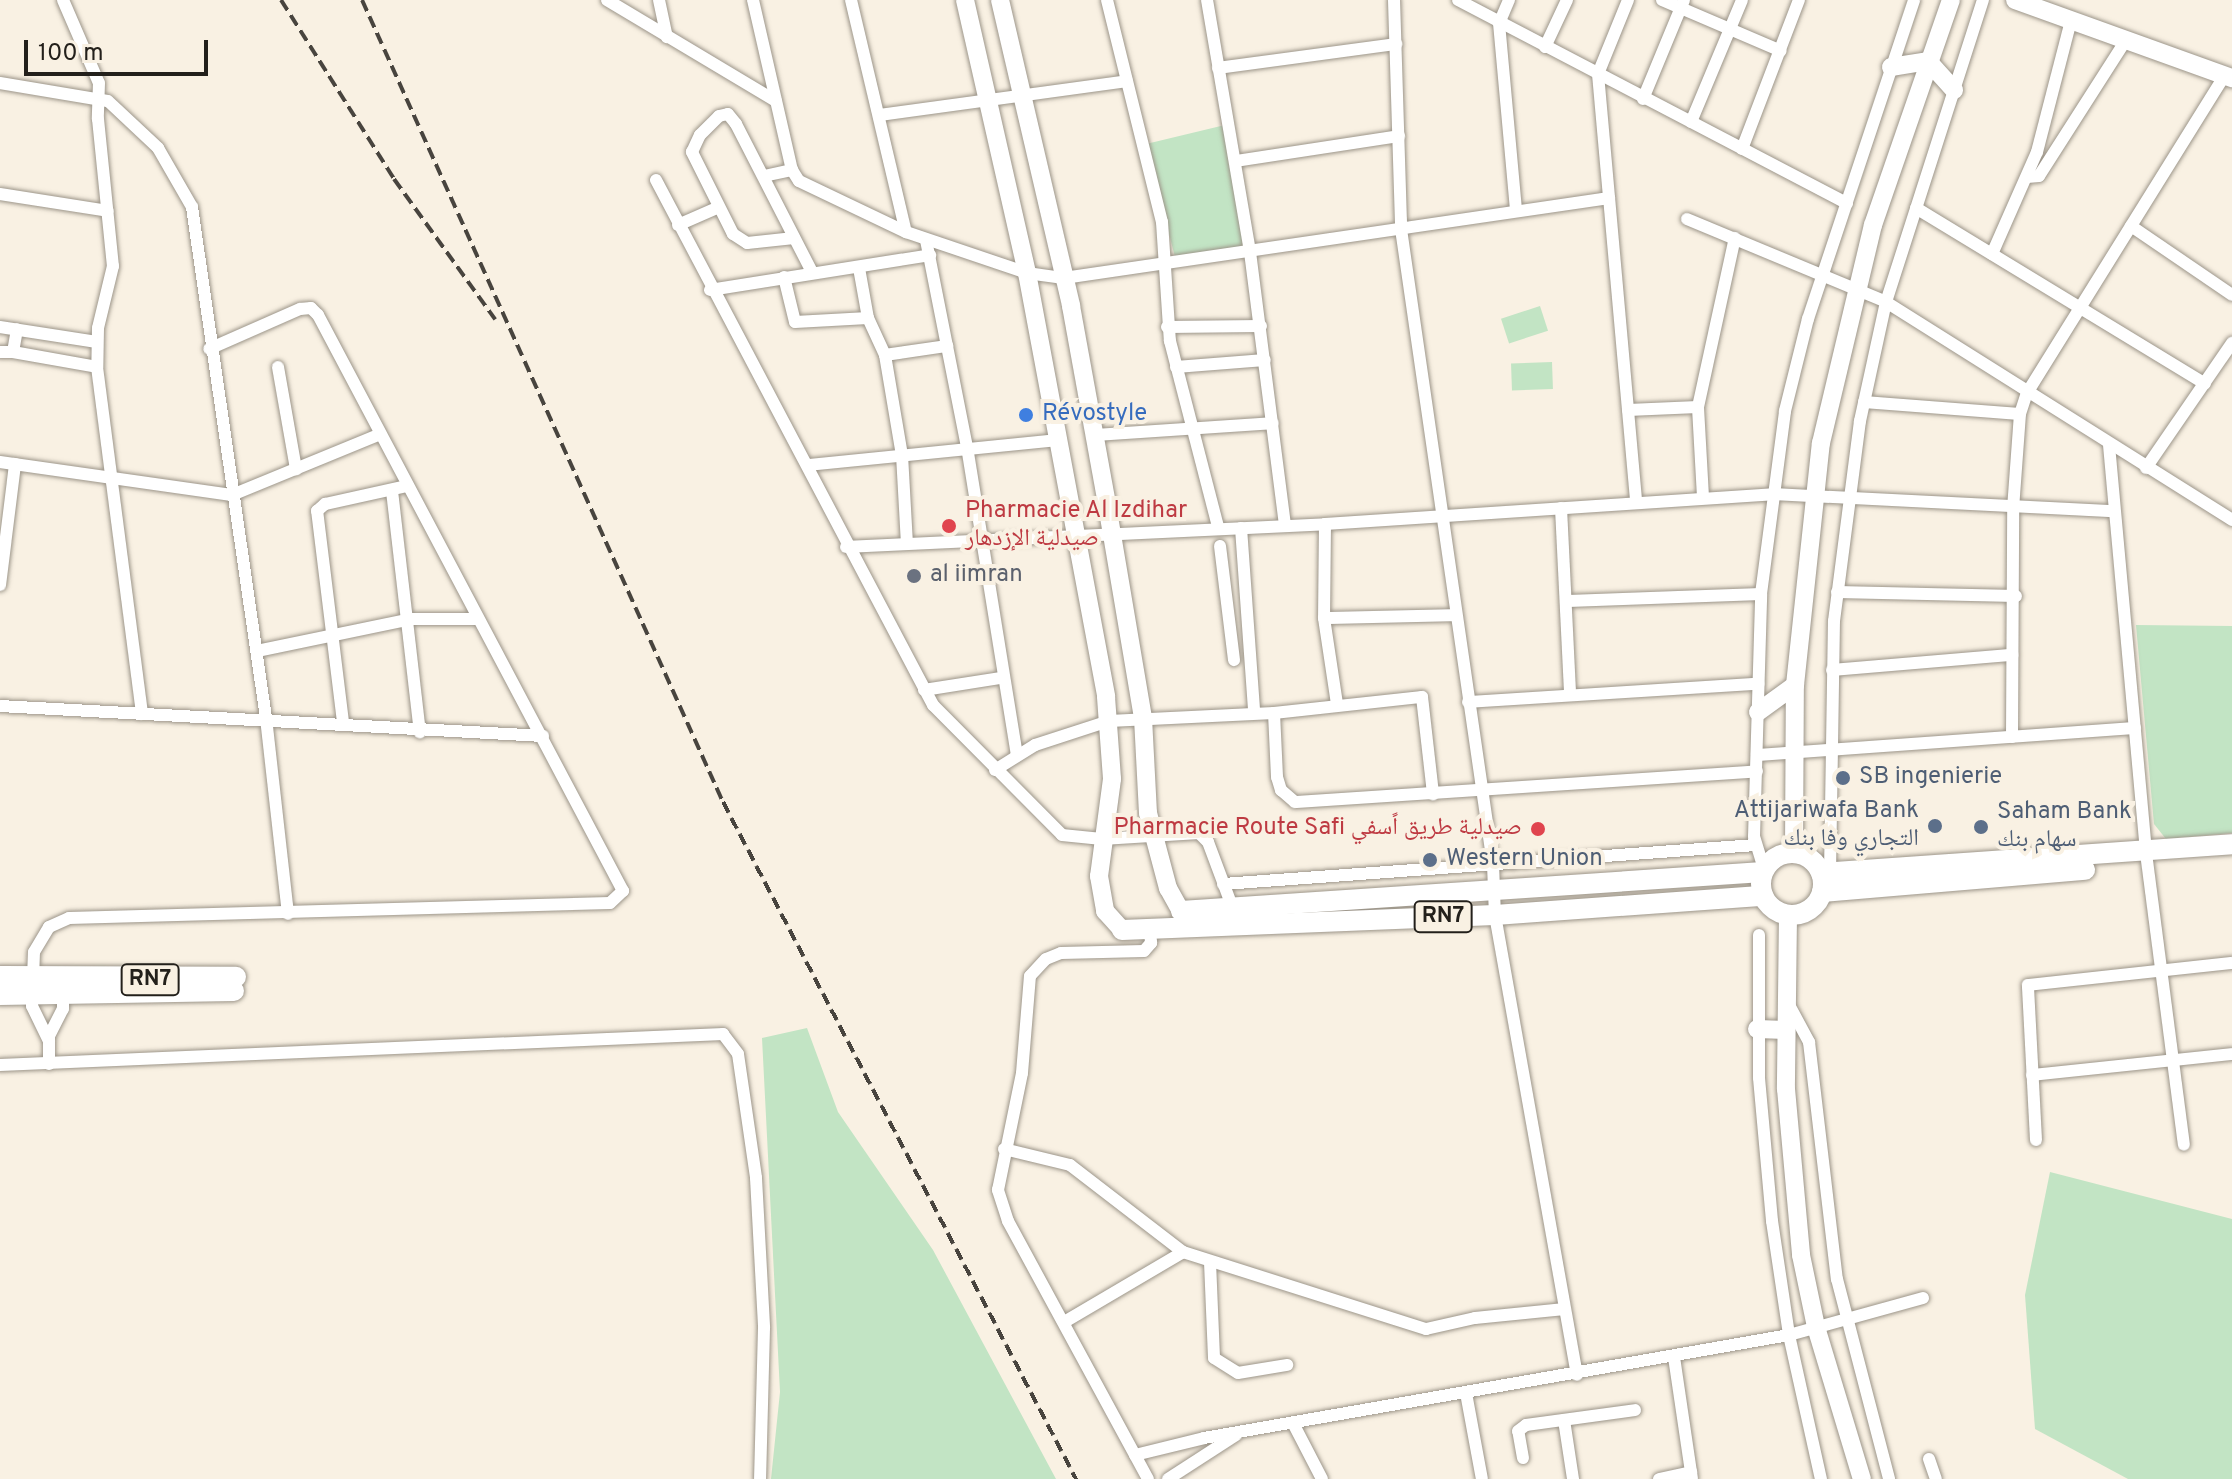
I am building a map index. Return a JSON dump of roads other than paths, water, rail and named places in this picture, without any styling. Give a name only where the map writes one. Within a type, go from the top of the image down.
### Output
[{"type":"main road","points":[[965,0],[1027,273],[1109,721],[1112,779],[1102,839],[1100,890],[1108,917],[1122,930]]},
{"type":"main road","points":[[1000,0],[1064,278],[1112,531],[1143,718],[1146,803],[1168,888],[1181,911]]},
{"type":"main road","points":[[1794,853],[1795,685],[1812,495],[1855,288],[1928,61],[1951,0]]},
{"type":"main road","points":[[2015,0],[2228,77]]},
{"type":"main road","points":[[1891,67],[1928,61]]},
{"type":"main road","points":[[1928,61],[1954,90]]},
{"type":"main road","points":[[1758,712],[1795,685]]},
{"type":"main road","points":[[2147,859],[2232,844]]},
{"type":"main road","points":[[1788,915],[1763,896],[1764,870],[1779,855],[1794,853],[1811,859],[1824,879]]},
{"type":"main road","points":[[1824,879],[2232,855]]},
{"type":"main road","name":"RN7","points":[[1181,911],[1764,870]]},
{"type":"main road","points":[[1788,915],[1809,910],[1824,879]]},
{"type":"main road","name":"RN7","points":[[1122,930],[1495,915],[1763,896]]},
{"type":"main road","points":[[1788,915],[1786,1030],[1792,1176],[1816,1327],[1862,1479]]},
{"type":"main road","name":"RN7","points":[[0,976],[32,987]]},
{"type":"main road","name":"RN7","points":[[0,995],[32,987],[235,984]]},
{"type":"main road","points":[[1757,1029],[1786,1030]]},
{"type":"street","points":[[63,0],[94,61],[99,95],[113,278],[97,342],[97,367],[142,714]]},
{"type":"street","points":[[607,0],[776,101]]},
{"type":"street","points":[[659,0],[667,37]]},
{"type":"street","points":[[753,0],[792,170],[809,188],[926,240],[1027,273],[1064,278],[1609,198]]},
{"type":"street","points":[[851,0],[906,232]]},
{"type":"street","points":[[1107,0],[1162,222],[1167,327],[1218,527]]},
{"type":"street","points":[[1207,0],[1250,252],[1285,524]]},
{"type":"street","points":[[1394,0],[1401,229],[1440,515],[1483,791],[1493,864],[1495,915],[1577,1375]]},
{"type":"street","points":[[1458,0],[1847,203]]},
{"type":"street","points":[[1509,0],[1499,23],[1516,210]]},
{"type":"street","points":[[1545,47],[1567,0]]},
{"type":"street","points":[[1628,0],[1598,74],[1636,500]]},
{"type":"street","points":[[1662,0],[1683,4],[1729,29],[1781,51]]},
{"type":"street","points":[[1691,122],[1742,0]]},
{"type":"street","points":[[1742,149],[1799,0]]},
{"type":"street","points":[[1764,870],[1755,845],[1761,594],[1773,494],[1794,370],[1914,0]]},
{"type":"street","points":[[1824,879],[1837,592],[1864,402],[1886,302],[1983,0]]},
{"type":"street","points":[[1643,99],[1683,4]]},
{"type":"street","points":[[1992,254],[2027,177],[2051,109],[2071,21]]},
{"type":"street","points":[[2027,177],[2039,176],[2126,40]]},
{"type":"street","points":[[1218,68],[1396,44]]},
{"type":"street","points":[[2012,737],[2016,596],[2013,509],[2020,414],[2027,393],[2228,77]]},
{"type":"street","points":[[880,115],[1127,81]]},
{"type":"street","points":[[0,83],[99,95],[158,148],[186,191],[196,224],[209,349],[257,651],[288,914]]},
{"type":"street","points":[[794,238],[739,241],[717,208],[692,152],[700,135],[719,116],[732,118],[812,272]]},
{"type":"street","points":[[1236,161],[1399,136]]},
{"type":"street","points":[[764,176],[792,170]]},
{"type":"street","points":[[656,180],[710,290],[808,465],[846,547],[924,690],[995,770],[1057,832],[1102,839],[1193,831],[1204,837],[1233,909]]},
{"type":"street","points":[[0,194],[108,211]]},
{"type":"street","points":[[678,225],[717,208]]},
{"type":"street","points":[[1916,208],[2205,384]]},
{"type":"street","points":[[1687,219],[1824,272],[1886,302],[2232,520]]},
{"type":"street","points":[[2131,226],[2232,295]]},
{"type":"street","points":[[1703,497],[1698,407],[1735,238]]},
{"type":"street","points":[[926,240],[968,453],[1001,678],[1017,755]]},
{"type":"street","points":[[710,290],[930,255]]},
{"type":"street","points":[[859,268],[868,318],[885,355],[902,455],[907,544]]},
{"type":"street","points":[[784,277],[795,322],[868,318]]},
{"type":"street","points":[[49,1041],[32,987],[40,938],[69,918],[288,914],[616,901],[623,886],[311,308],[209,349]]},
{"type":"street","points":[[1167,327],[1261,326]]},
{"type":"street","points":[[0,327],[97,342]]},
{"type":"street","points":[[17,329],[6,352],[97,367]]},
{"type":"street","points":[[2146,468],[2232,343]]},
{"type":"street","points":[[885,355],[947,346]]},
{"type":"street","points":[[1176,367],[1265,360]]},
{"type":"street","points":[[278,367],[296,469]]},
{"type":"street","points":[[1864,402],[2020,414]]},
{"type":"street","points":[[1628,410],[1698,407]]},
{"type":"street","points":[[1094,435],[1273,423]]},
{"type":"street","points":[[0,462],[232,495],[378,435]]},
{"type":"street","points":[[808,465],[902,455],[968,453],[1060,440]]},
{"type":"street","points":[[2109,445],[2147,859],[2184,1145]]},
{"type":"street","points":[[0,585],[15,464]]},
{"type":"street","points":[[343,722],[317,511],[325,504],[407,486]]},
{"type":"street","points":[[392,491],[411,619],[420,732]]},
{"type":"street","points":[[846,547],[1076,532],[1325,524],[1636,500],[1773,494],[1849,495],[2013,509],[2114,511]]},
{"type":"street","points":[[1561,508],[1568,601],[1570,693]]},
{"type":"street","points":[[1325,524],[1324,618],[1337,704]]},
{"type":"street","points":[[1241,528],[1254,710]]},
{"type":"street","points":[[1220,546],[1234,660]]},
{"type":"street","points":[[1837,592],[2016,596]]},
{"type":"street","points":[[1568,601],[1761,594]]},
{"type":"street","points":[[1226,597],[1245,596]]},
{"type":"street","points":[[1324,618],[1455,615]]},
{"type":"street","points":[[257,651],[331,632],[411,619],[478,619]]},
{"type":"street","points":[[1832,670],[2012,655]]},
{"type":"street","points":[[924,690],[1001,678]]},
{"type":"street","points":[[1468,702],[1570,693],[1758,684]]},
{"type":"street","points":[[995,770],[1017,755],[1109,721],[1254,710],[1274,713],[1422,697],[1433,794]]},
{"type":"street","points":[[0,706],[343,722],[420,732],[543,736]]},
{"type":"street","points":[[1274,713],[1277,777],[1287,799],[1306,802],[1757,771]]},
{"type":"street","points":[[1757,755],[2135,728]]},
{"type":"street","points":[[1223,884],[1755,845]]},
{"type":"street","points":[[1148,1479],[1002,1205],[1004,1149],[1022,1073],[1025,992],[1034,970],[1061,953],[1144,951],[1151,943],[1150,930]]},
{"type":"street","points":[[1759,935],[1757,1029],[1772,1221],[1789,1335],[1821,1479]]},
{"type":"street","points":[[2036,1140],[2028,985],[2161,968],[2232,963]]},
{"type":"street","points":[[49,1064],[49,1041],[63,988]]},
{"type":"street","points":[[1786,999],[1809,1042],[1824,1200],[1844,1319],[1889,1479]]},
{"type":"street","points":[[0,1065],[723,1034],[738,1054],[756,1178],[764,1328],[760,1479]]},
{"type":"street","points":[[2032,1075],[2173,1063],[2232,1054]]},
{"type":"street","points":[[1004,1149],[1070,1165],[1183,1252],[1426,1329],[1475,1318],[1565,1309]]},
{"type":"street","points":[[1066,1321],[1183,1252]]},
{"type":"street","points":[[1210,1262],[1210,1345],[1214,1358],[1238,1373],[1287,1365]]},
{"type":"street","points":[[1135,1455],[1293,1423],[1789,1335],[1923,1298]]},
{"type":"street","points":[[1659,1479],[1691,1475],[1674,1357]]},
{"type":"street","points":[[1466,1393],[1482,1479]]},
{"type":"street","points":[[1523,1458],[1521,1427],[1635,1410]]},
{"type":"street","points":[[1564,1420],[1573,1479]]},
{"type":"street","points":[[1293,1423],[1322,1479]]},
{"type":"street","points":[[1168,1479],[1239,1433]]},
{"type":"street","points":[[1929,1459],[1936,1479]]},
{"type":"railway","points":[[281,0],[394,179],[495,319]]},
{"type":"railway","points":[[362,0],[723,802],[1076,1479]]},
{"type":"place","name":"Révostyle","points":[[1026,415]]},
{"type":"place","name":"Pharmacie Al Izdihar صيدلية الإزدهار","points":[[949,526]]},
{"type":"place","name":"al iimran","points":[[914,576]]},
{"type":"place","name":"SB ingenierie","points":[[1843,778]]},
{"type":"place","name":"Attijariwafa Bank التجاري وفا بنك","points":[[1935,826]]},
{"type":"place","name":"Saham Bank سهام بنك","points":[[1981,827]]},
{"type":"place","name":"Pharmacie Route Safi صيدلية طريق اًسفي","points":[[1538,829]]},
{"type":"place","name":"Western Union","points":[[1430,860]]}]
